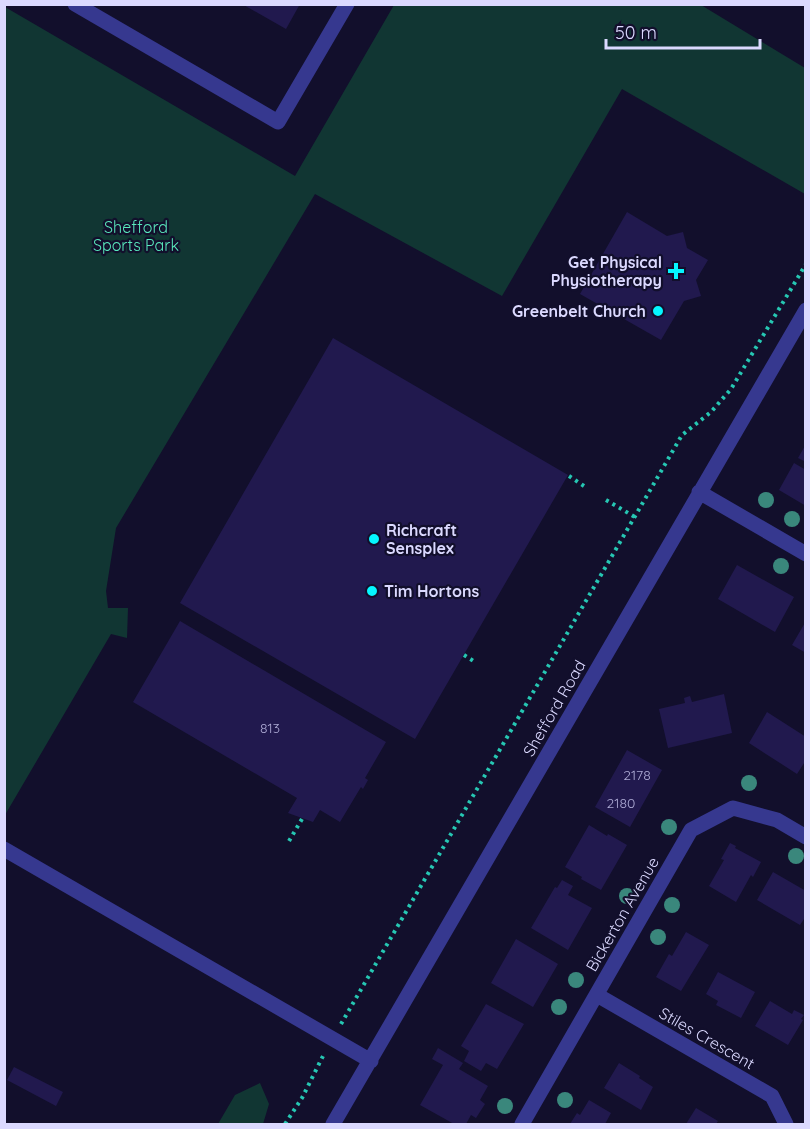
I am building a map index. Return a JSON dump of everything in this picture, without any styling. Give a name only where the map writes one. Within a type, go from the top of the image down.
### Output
[{"type":"street","points":[[75,4],[278,122],[346,4]]},
{"type":"street","name":"Shefford Road","points":[[333,1125],[806,310]]},
{"type":"street","points":[[699,492],[806,554]]},
{"type":"street","name":"Bickerton Avenue","points":[[522,1125],[691,830],[733,808],[777,820],[806,837]]},
{"type":"street","points":[[4,849],[371,1060]]},
{"type":"street","name":"Stiles Crescent","points":[[597,995],[772,1096],[786,1125]]},
{"type":"path","points":[[285,1125],[302,1098],[332,1039],[682,435],[711,412],[731,389],[806,264]]},
{"type":"path","points":[[569,477],[584,486]]},
{"type":"path","points":[[606,500],[635,517]]},
{"type":"path","points":[[464,656],[475,662]]},
{"type":"path","points":[[289,841],[302,819]]},
{"type":"green space","name":"Shefford Sports Park","points":[[394,5],[701,5],[805,68],[805,194],[622,89],[502,296],[315,194],[116,528],[106,591],[108,608],[128,608],[127,638],[111,634],[5,815],[5,7],[295,176]]},
{"type":"green space","points":[[260,1083],[269,1104],[263,1124],[218,1124],[235,1095]]},
{"type":"building","points":[[242,4],[300,4],[286,29]]},
{"type":"building","points":[[627,212],[667,236],[683,232],[687,248],[708,260],[696,280],[701,296],[684,301],[661,340],[580,294]]},
{"type":"building","name":"Richcraft Sensplex","points":[[333,338],[568,475],[415,739],[180,603]]},
{"type":"building","points":[[806,444],[806,462],[798,458]]},
{"type":"building","points":[[794,463],[806,470],[806,506],[779,490]]},
{"type":"building","points":[[737,565],[794,597],[775,632],[718,599]]},
{"type":"building","points":[[180,621],[386,742],[365,778],[368,780],[363,789],[361,787],[340,822],[320,810],[313,822],[288,813],[297,798],[133,702]]},
{"type":"building","points":[[806,621],[806,653],[792,645]]},
{"type":"building","points":[[724,694],[732,733],[668,748],[659,709],[685,703],[684,698],[690,696],[692,702]]},
{"type":"building","points":[[767,712],[806,737],[806,760],[797,774],[749,743]]},
{"type":"building","points":[[627,750],[662,770],[630,827],[595,807]]},
{"type":"building","points":[[589,825],[627,845],[601,890],[565,867]]},
{"type":"building","points":[[730,843],[761,862],[736,902],[709,886],[724,860],[721,859]]},
{"type":"building","points":[[773,872],[806,891],[806,916],[800,925],[757,900]]},
{"type":"building","points":[[562,880],[573,886],[568,895],[592,908],[568,950],[531,928],[555,887],[557,888]]},
{"type":"building","points":[[686,932],[709,945],[681,991],[656,977],[669,954],[672,956]]},
{"type":"building","points":[[516,939],[558,964],[533,1007],[491,983]]},
{"type":"building","points":[[718,972],[755,992],[741,1018],[716,1005],[718,1001],[706,994]]},
{"type":"building","points":[[770,1001],[792,1014],[794,1010],[804,1015],[788,1045],[755,1026]]},
{"type":"building","points":[[486,1004],[524,1024],[497,1069],[486,1063],[481,1071],[464,1061],[469,1051],[461,1046]]},
{"type":"building","points":[[438,1048],[463,1063],[459,1069],[488,1086],[480,1100],[485,1104],[476,1118],[471,1115],[466,1124],[454,1124],[420,1105],[443,1065],[432,1059]]},
{"type":"building","points":[[619,1063],[653,1087],[641,1110],[604,1088]]},
{"type":"building","points":[[14,1067],[63,1092],[56,1106],[7,1080]]},
{"type":"building","points":[[589,1100],[611,1113],[605,1124],[570,1124],[577,1113],[580,1115]]},
{"type":"building","points":[[696,1108],[718,1121],[716,1124],[686,1124]]},
{"type":"place","name":"Get Physical Physiotherapy","points":[[676,271]]},
{"type":"place","name":"Greenbelt Church","points":[[658,311]]},
{"type":"place","name":"Richcraft Sensplex","points":[[374,539]]},
{"type":"place","name":"Tim Hortons","points":[[372,591]]}]
